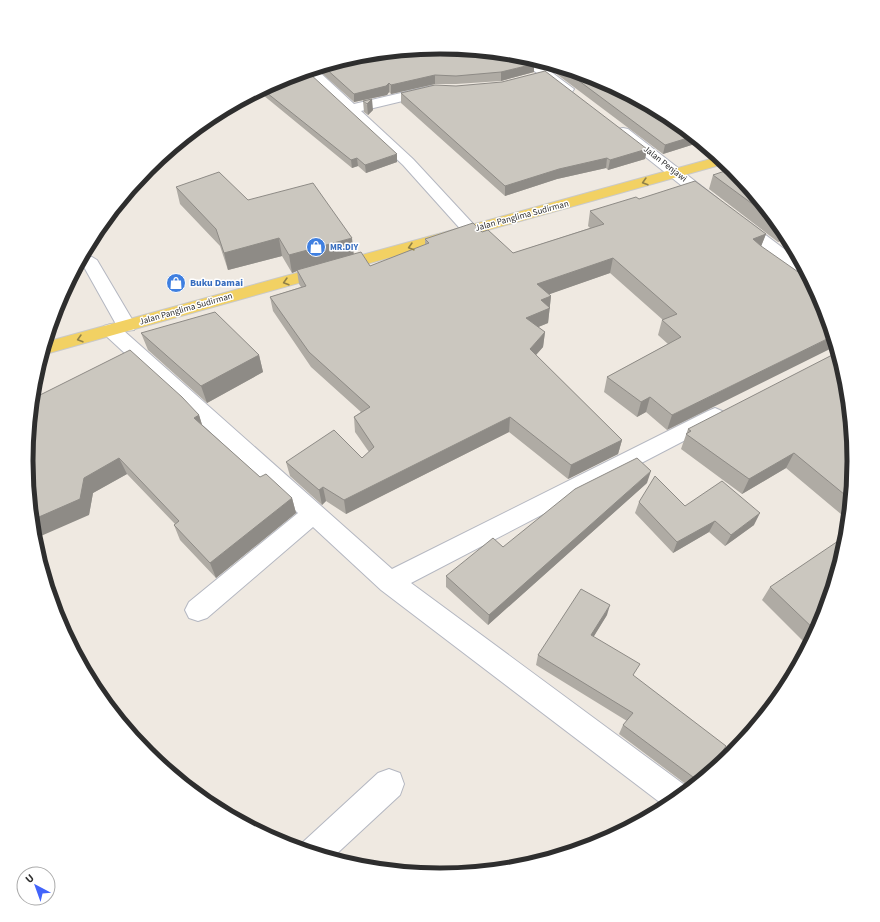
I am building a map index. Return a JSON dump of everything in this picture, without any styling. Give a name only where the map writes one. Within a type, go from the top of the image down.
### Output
[{"type":"main road","name":"Jalan Panglima Sudirman","points":[[50,347],[716,162]]},
{"type":"street","points":[[536,66],[581,100]]},
{"type":"street","points":[[532,78],[547,74]]},
{"type":"street","points":[[309,76],[350,109],[408,162],[470,230]]},
{"type":"street","points":[[350,109],[435,89],[445,89]]},
{"type":"street","name":"Jalan Penjawi","points":[[612,123],[797,266]]},
{"type":"street","points":[[86,261],[91,264],[119,328],[314,513],[390,582],[673,794]]},
{"type":"street","points":[[390,582],[731,408]]},
{"type":"street","points":[[198,610],[314,513]]},
{"type":"street","points":[[318,849],[389,784]]},
{"type":"building","points":[[440,54],[493,57],[531,65],[501,72],[456,76],[435,75],[391,85],[389,83],[386,86],[354,94],[328,70],[387,57]]},
{"type":"building","points":[[545,71],[647,149],[610,160],[607,158],[559,169],[505,186],[401,93],[435,85],[456,86],[502,82]]},
{"type":"building","points":[[311,75],[397,154],[365,165],[357,158],[351,160],[267,93]]},
{"type":"building","points":[[574,77],[620,96],[644,109],[688,138],[665,145]]},
{"type":"building","points":[[372,99],[367,104],[363,101]]},
{"type":"building","points":[[726,171],[760,210],[713,175]]},
{"type":"building","points":[[219,172],[248,200],[313,183],[352,238],[289,255],[279,238],[224,253],[216,229],[176,187]]},
{"type":"building","points":[[695,181],[766,234],[753,239],[801,274],[816,305],[828,339],[672,415],[650,397],[641,402],[607,377],[681,337],[662,320],[677,314],[613,258],[537,284],[551,296],[541,300],[550,308],[526,318],[545,332],[530,349],[622,440],[571,465],[510,417],[344,500],[323,487],[319,490],[286,462],[334,430],[362,458],[374,447],[354,417],[370,407],[309,352],[270,297],[306,286],[297,270],[361,252],[370,266],[429,243],[425,239],[473,223],[482,232],[488,230],[513,253],[604,224],[590,211],[636,197],[639,199]]},
{"type":"building","points":[[215,312],[259,355],[201,386],[141,333]]},
{"type":"building","points":[[130,350],[182,397],[199,415],[194,418],[260,477],[266,474],[292,498],[210,563],[174,525],[179,521],[119,458],[84,478],[80,499],[37,518],[33,461],[36,408],[38,396]]},
{"type":"building","points":[[833,355],[844,408],[847,461],[845,495],[794,453],[749,479],[686,434],[691,431],[688,429]]},
{"type":"building","points":[[637,458],[651,471],[489,615],[446,576],[493,538],[503,547],[575,489]]},
{"type":"building","points":[[655,476],[685,506],[722,481],[760,513],[731,535],[715,521],[677,542],[639,502]]},
{"type":"building","points":[[839,540],[825,592],[812,627],[770,587]]},
{"type":"building","points":[[581,589],[610,605],[591,635],[640,664],[633,675],[726,746],[718,758],[695,778],[623,725],[633,713],[538,655]]},
{"type":"place","name":"MR.DIY","points":[[316,247]]},
{"type":"place","name":"Buku Damai","points":[[176,283]]}]
